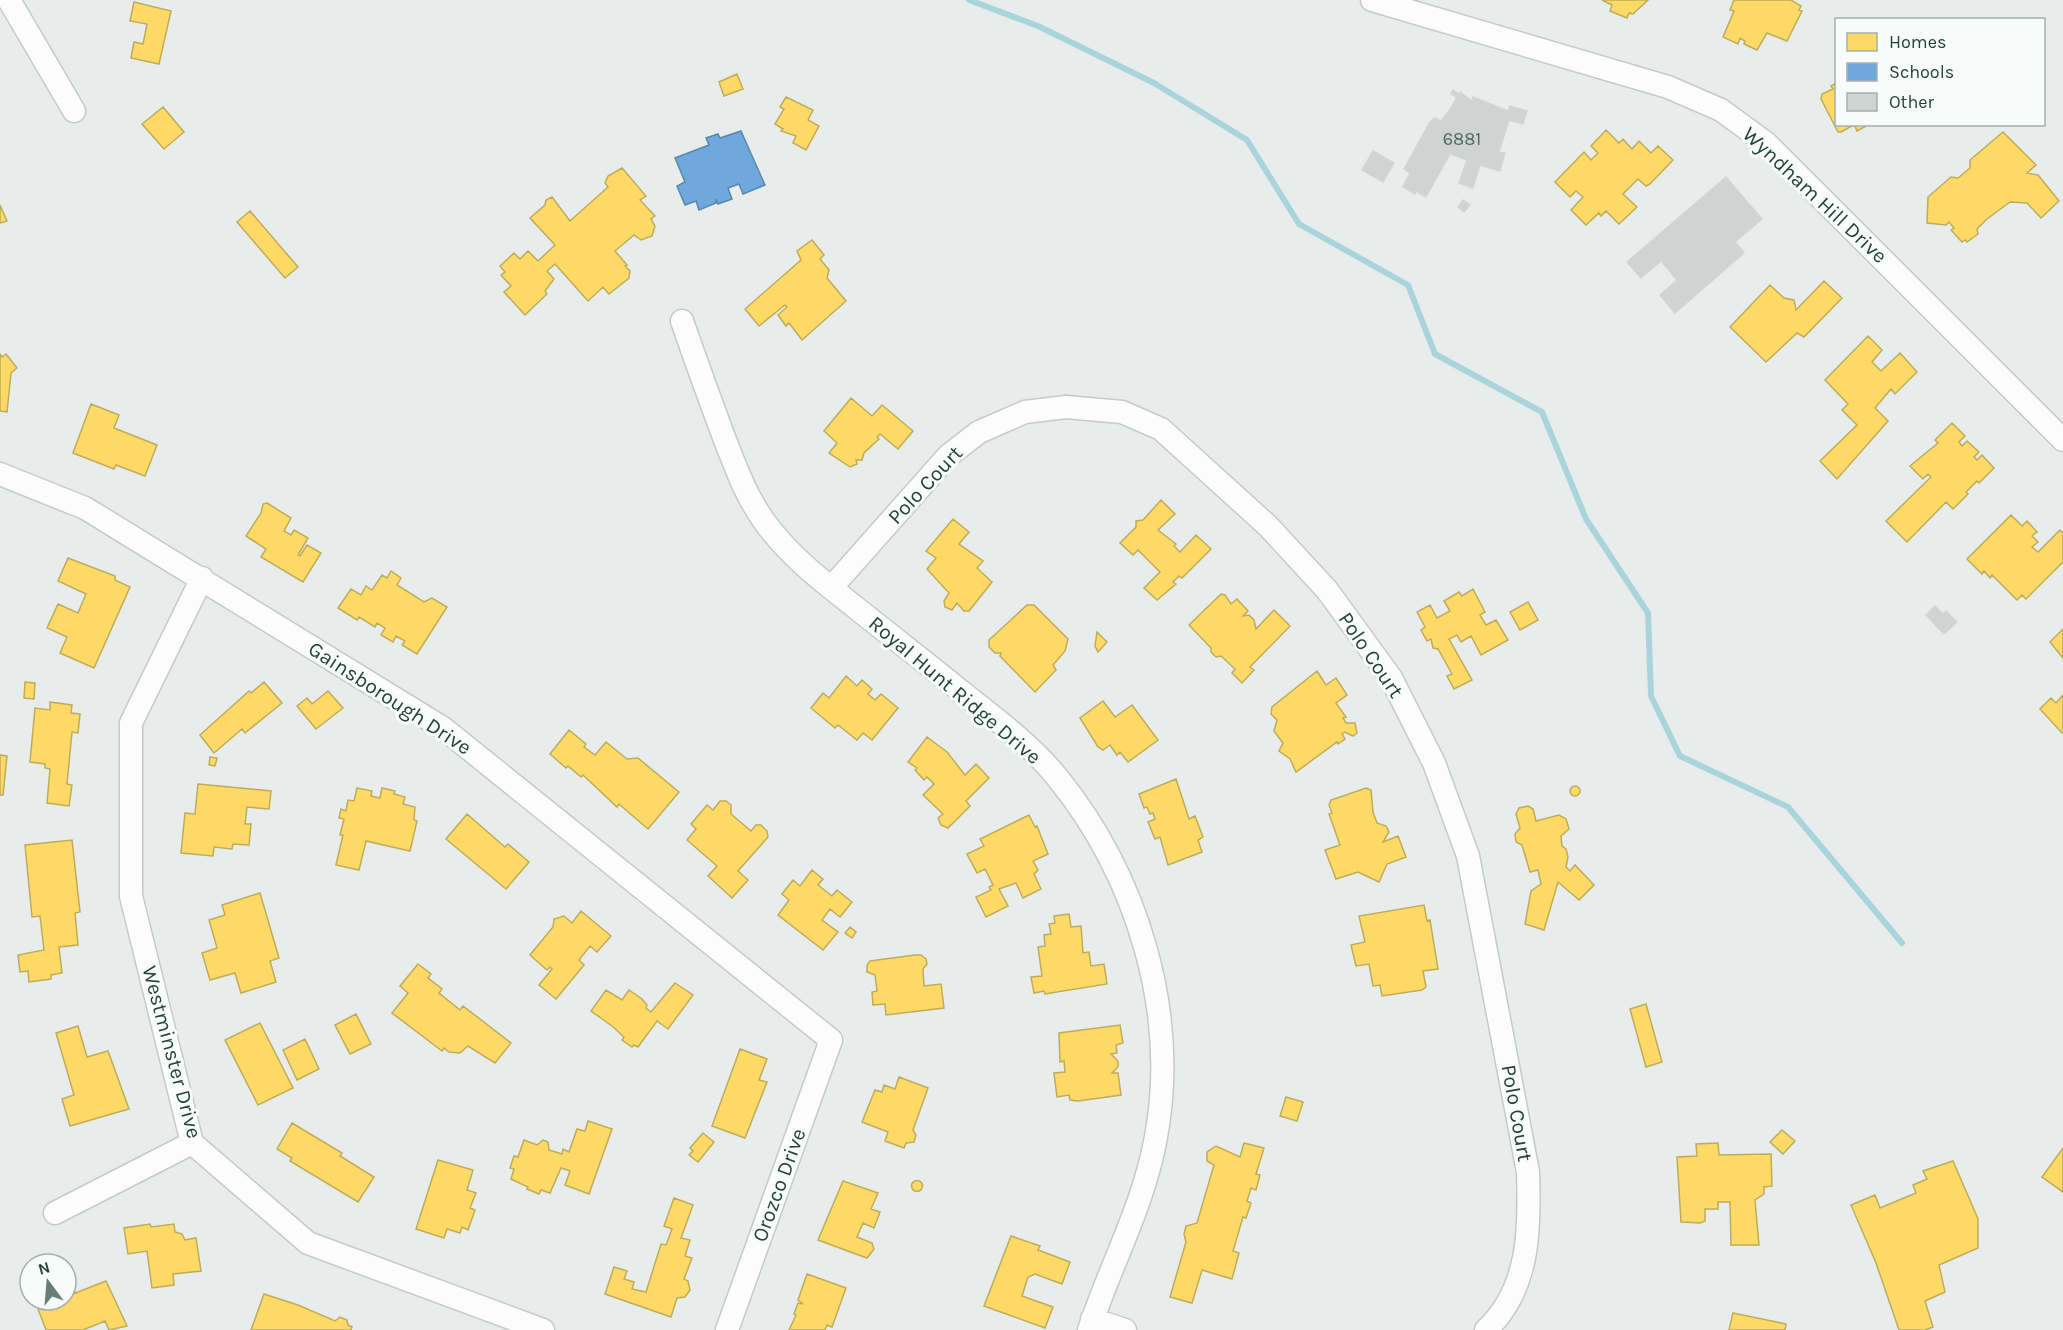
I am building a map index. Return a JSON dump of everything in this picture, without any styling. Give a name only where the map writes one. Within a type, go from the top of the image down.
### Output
[{"type":"street","points":[[9,0],[74,111]]},
{"type":"street","name":"Wyndham Hill Drive","points":[[1372,0],[1668,87],[1721,110],[1766,143],[2063,440]]},
{"type":"street","name":"Royal Hunt Ridge Drive","points":[[682,321],[746,493],[781,543],[831,588],[999,722],[1055,775],[1084,812],[1113,861],[1144,941],[1152,975],[1161,1034],[1162,1095],[1156,1139],[1140,1198],[1090,1325]]},
{"type":"street","name":"Polo Court","points":[[831,588],[948,456],[979,432],[1025,412],[1066,407],[1122,412],[1161,429],[1268,526],[1327,590],[1391,678],[1434,763],[1468,856],[1528,1172],[1530,1224],[1519,1284],[1494,1322],[1486,1330]]},
{"type":"street","name":"Gainsborough Drive","points":[[0,474],[85,508],[443,728],[831,1040]]},
{"type":"street","name":"Westminster Drive","points":[[202,578],[130,723],[131,896],[192,1143],[308,1244],[543,1330]]},
{"type":"street","name":"Orozco Drive","points":[[727,1330],[831,1040]]},
{"type":"street","points":[[55,1213],[192,1143]]},
{"type":"street","points":[[1090,1325],[1125,1330]]},
{"type":"building: Homes","points":[[1602,0],[1648,0],[1633,14],[1629,13],[1627,18],[1610,11],[1612,5]]},
{"type":"building: Homes","points":[[1734,0],[1791,0],[1801,6],[1799,10],[1802,11],[1787,41],[1767,33],[1757,50],[1744,44],[1745,41],[1740,38],[1738,44],[1723,37],[1734,11],[1730,10]]},
{"type":"building: Homes","points":[[134,2],[171,11],[159,64],[131,58],[134,42],[143,44],[147,24],[130,21]]},
{"type":"building: Homes","points":[[737,74],[743,89],[724,96],[719,82]]},
{"type":"building: Homes","points":[[1835,84],[1835,126],[1852,126],[1841,132],[1838,132],[1821,99],[1822,94],[1833,89],[1831,86]]},
{"type":"building: Homes","points":[[786,97],[813,110],[808,120],[819,126],[806,150],[793,143],[796,136],[781,131],[783,129],[775,124],[784,109],[780,107]]},
{"type":"building: Homes","points":[[163,107],[184,132],[164,149],[142,124]]},
{"type":"building: Homes","points":[[1855,126],[1866,126],[1857,131]]},
{"type":"building: Homes","points":[[1606,130],[1619,143],[1623,139],[1632,149],[1639,141],[1651,153],[1658,146],[1673,160],[1650,184],[1646,186],[1638,179],[1623,194],[1637,207],[1619,224],[1606,211],[1601,216],[1599,213],[1586,225],[1571,210],[1583,197],[1576,191],[1570,197],[1555,182],[1584,152],[1591,160],[1598,153],[1591,146]]},
{"type":"building: Homes","points":[[2003,132],[2036,165],[2027,173],[2038,175],[2059,201],[2041,218],[2027,203],[2010,202],[1987,219],[1977,229],[1978,234],[1967,242],[1965,240],[1962,242],[1951,230],[1954,228],[1949,222],[1946,225],[1927,223],[1928,197],[1951,177],[1958,178],[1970,168],[1970,160]]},
{"type":"building: Homes","points":[[622,168],[646,196],[640,200],[655,216],[651,219],[655,226],[652,236],[641,240],[634,235],[615,251],[627,265],[625,266],[630,271],[629,278],[609,294],[603,287],[588,301],[555,264],[547,271],[554,279],[545,291],[547,294],[525,315],[504,292],[511,286],[501,275],[505,272],[500,266],[514,253],[520,259],[528,251],[538,261],[555,245],[530,218],[545,205],[546,200],[552,197],[570,221],[608,187],[605,183],[608,176]]},
{"type":"building: Homes","points":[[0,205],[7,221],[0,223]]},
{"type":"building: Homes","points":[[250,211],[298,267],[285,278],[237,222]]},
{"type":"building: Homes","points":[[812,240],[824,255],[820,259],[829,270],[827,278],[846,301],[802,340],[789,323],[786,326],[778,315],[787,307],[785,305],[759,326],[745,309],[801,260],[797,251]]},
{"type":"building: Homes","points":[[1824,281],[1842,298],[1804,337],[1797,333],[1766,362],[1730,327],[1770,285],[1784,298],[1794,300],[1796,310]]},
{"type":"building: Homes","points":[[1868,336],[1882,350],[1872,362],[1881,371],[1900,353],[1917,372],[1895,394],[1891,389],[1875,408],[1888,421],[1837,479],[1820,461],[1857,425],[1842,410],[1848,404],[1825,380]]},
{"type":"building: Homes","points":[[0,354],[2,357],[6,354],[17,368],[11,373],[7,412],[0,411]]},
{"type":"building: Homes","points":[[851,398],[872,416],[882,405],[913,431],[898,449],[880,434],[877,437],[879,439],[864,453],[862,460],[856,460],[857,464],[850,467],[829,453],[837,443],[824,431]]},
{"type":"building: Homes","points":[[91,404],[119,415],[114,428],[157,445],[145,476],[116,465],[114,469],[73,453]]},
{"type":"building: Homes","points":[[1952,423],[1965,436],[1959,442],[1962,446],[1967,441],[1979,452],[1974,457],[1977,460],[1982,455],[1994,468],[1966,492],[1968,494],[1953,509],[1946,502],[1907,542],[1886,521],[1931,477],[1928,474],[1923,479],[1910,466],[1938,443],[1935,440]]},
{"type":"building: Homes","points":[[1161,500],[1175,514],[1158,530],[1176,544],[1174,546],[1180,552],[1196,535],[1211,549],[1182,578],[1179,576],[1173,582],[1176,584],[1157,600],[1144,588],[1160,572],[1138,550],[1133,555],[1120,543],[1136,527],[1136,521],[1143,520]]},
{"type":"building: Homes","points":[[267,503],[291,518],[284,531],[291,535],[294,530],[308,538],[298,555],[300,556],[307,545],[321,553],[303,582],[261,557],[266,549],[246,536],[261,513],[263,504]]},
{"type":"building: Homes","points":[[2011,515],[2022,526],[2027,521],[2037,532],[2032,536],[2038,542],[2032,547],[2038,552],[2060,530],[2063,533],[2063,562],[2026,599],[2022,595],[2017,600],[1992,575],[1990,578],[1984,571],[1982,574],[1967,559]]},
{"type":"building: Homes","points":[[953,519],[969,532],[959,544],[983,561],[977,568],[992,582],[969,611],[964,611],[957,603],[952,610],[945,607],[944,601],[949,593],[927,569],[936,558],[926,551]]},
{"type":"building: Homes","points":[[68,558],[115,576],[115,580],[130,587],[94,668],[60,653],[67,637],[47,628],[58,604],[78,613],[86,594],[58,581]]},
{"type":"building: Homes","points":[[391,571],[401,578],[397,585],[424,602],[432,598],[447,607],[417,654],[402,645],[405,641],[396,636],[393,642],[381,635],[385,628],[377,623],[375,627],[359,617],[357,620],[338,608],[351,589],[361,595],[366,586],[372,590],[382,575],[387,578]]},
{"type":"building: Homes","points":[[1473,589],[1485,612],[1480,615],[1486,625],[1496,620],[1508,640],[1481,655],[1471,636],[1461,642],[1457,635],[1449,639],[1472,680],[1454,689],[1447,676],[1452,674],[1438,649],[1433,648],[1431,639],[1427,641],[1421,630],[1425,627],[1417,612],[1430,605],[1437,618],[1450,611],[1444,601],[1459,592],[1462,596]]},
{"type":"building: Homes","points":[[1221,594],[1225,595],[1231,604],[1237,599],[1248,611],[1243,616],[1249,615],[1254,620],[1256,629],[1274,610],[1290,626],[1250,667],[1254,670],[1242,683],[1232,673],[1235,669],[1221,656],[1216,657],[1211,652],[1211,648],[1189,625]]},
{"type":"building: Homes","points":[[1528,602],[1538,620],[1520,630],[1510,612]]},
{"type":"building: Homes","points":[[1027,605],[1034,605],[1068,639],[1065,651],[1053,665],[1056,670],[1035,692],[1000,656],[1001,653],[995,653],[989,647],[989,640]]},
{"type":"building: Homes","points":[[2063,629],[2063,658],[2050,642]]},
{"type":"building: Homes","points":[[1097,632],[1107,642],[1098,652],[1095,646]]},
{"type":"building: Homes","points":[[1317,671],[1326,685],[1336,678],[1347,695],[1336,703],[1346,717],[1343,718],[1346,723],[1355,723],[1357,733],[1353,736],[1345,732],[1342,734],[1345,739],[1338,744],[1337,742],[1296,772],[1290,759],[1279,751],[1283,743],[1274,731],[1277,720],[1271,714],[1272,707]]},
{"type":"building: Homes","points":[[846,676],[857,686],[862,680],[872,689],[868,694],[875,700],[881,694],[898,708],[872,740],[863,733],[857,740],[838,725],[835,728],[811,708],[823,693],[829,698]]},
{"type":"building: Homes","points":[[25,682],[35,683],[34,699],[24,698]]},
{"type":"building: Homes","points":[[264,682],[282,703],[245,733],[242,729],[214,753],[200,735],[249,691],[251,693]]},
{"type":"building: Homes","points":[[328,691],[343,708],[316,729],[297,706],[307,698],[312,704]]},
{"type":"building: Homes","points":[[2063,695],[2062,733],[2040,709],[2051,698],[2056,703]]},
{"type":"building: Homes","points":[[1103,701],[1115,717],[1132,705],[1158,740],[1128,762],[1120,752],[1117,755],[1110,745],[1103,750],[1098,747],[1080,718]]},
{"type":"building: Homes","points":[[50,702],[72,705],[71,713],[80,714],[78,733],[72,732],[67,784],[72,785],[69,806],[47,803],[50,769],[45,768],[45,764],[30,762],[35,708],[50,710]]},
{"type":"building: Homes","points":[[569,730],[586,744],[584,747],[595,755],[606,742],[627,759],[638,758],[679,792],[648,829],[619,804],[617,807],[583,775],[581,777],[568,766],[566,768],[550,754]]},
{"type":"building: Homes","points":[[927,737],[947,752],[965,775],[976,764],[989,778],[966,801],[970,806],[948,828],[941,825],[938,818],[943,814],[923,795],[934,784],[927,777],[924,780],[915,770],[917,768],[908,762]]},
{"type":"building: Homes","points":[[0,755],[7,756],[3,795],[0,795]]},
{"type":"building: Homes","points":[[210,757],[217,758],[215,766],[209,765]]},
{"type":"building: Homes","points":[[1176,779],[1189,819],[1195,816],[1203,837],[1198,840],[1202,852],[1168,865],[1160,837],[1155,839],[1148,822],[1155,819],[1153,813],[1150,814],[1147,807],[1144,808],[1139,794]]},
{"type":"building: Homes","points":[[198,784],[271,791],[269,809],[247,807],[245,824],[251,824],[249,845],[233,844],[232,849],[214,847],[213,856],[181,853],[185,813],[195,814]]},
{"type":"building: Homes","points":[[1575,786],[1579,787],[1579,795],[1575,796],[1571,795],[1570,791],[1571,787]]},
{"type":"building: Homes","points":[[357,788],[372,791],[371,796],[380,798],[382,788],[395,791],[394,794],[405,797],[403,804],[415,807],[414,820],[417,821],[410,851],[366,841],[359,870],[336,865],[343,835],[340,835],[344,819],[339,818],[341,809],[346,811],[348,800],[354,801]]},
{"type":"building: Homes","points":[[1366,788],[1371,790],[1373,812],[1377,823],[1386,826],[1389,832],[1383,842],[1398,836],[1406,857],[1387,864],[1379,882],[1358,872],[1336,879],[1325,850],[1340,845],[1329,814],[1332,813],[1329,805],[1331,800]]},
{"type":"building: Homes","points":[[720,801],[726,801],[731,805],[731,814],[751,831],[756,825],[761,825],[767,831],[768,837],[738,871],[748,880],[732,898],[708,876],[717,866],[687,840],[696,829],[691,824],[707,805],[713,810]]},
{"type":"building: Homes","points":[[1528,806],[1533,809],[1536,821],[1559,815],[1566,819],[1569,829],[1561,836],[1562,846],[1566,849],[1568,857],[1566,867],[1570,871],[1575,865],[1594,885],[1579,900],[1558,882],[1544,930],[1525,924],[1531,891],[1541,884],[1538,870],[1530,872],[1522,845],[1516,842],[1515,834],[1520,828],[1516,814],[1519,808]]},
{"type":"building: Homes","points":[[467,814],[505,847],[508,844],[529,862],[506,889],[446,839]]},
{"type":"building: Homes","points":[[1029,815],[1035,827],[1037,826],[1048,854],[1033,861],[1038,870],[1034,874],[1041,889],[1023,898],[1016,883],[999,889],[1008,906],[986,917],[976,897],[991,890],[989,887],[993,885],[985,869],[977,873],[967,854],[984,846],[980,839]]},
{"type":"building: Homes","points":[[72,840],[80,912],[75,913],[78,945],[59,947],[62,973],[51,975],[51,979],[29,982],[28,971],[20,972],[18,955],[44,950],[40,916],[32,917],[25,845]]},
{"type":"building: Homes","points":[[812,870],[823,879],[818,885],[832,896],[837,890],[852,902],[840,917],[830,909],[822,920],[838,932],[823,950],[778,915],[789,900],[782,894],[793,880],[800,886]]},
{"type":"building: Homes","points":[[260,893],[279,958],[270,961],[276,982],[241,993],[235,973],[210,980],[202,953],[217,948],[209,920],[225,915],[222,905]]},
{"type":"building: Homes","points":[[1424,905],[1427,921],[1430,920],[1438,969],[1423,971],[1426,987],[1422,990],[1382,996],[1380,985],[1373,986],[1369,964],[1356,966],[1351,945],[1365,942],[1359,916]]},
{"type":"building: Homes","points":[[581,911],[611,936],[597,952],[590,946],[579,960],[584,965],[556,999],[539,985],[552,969],[550,967],[547,970],[530,955],[553,927],[554,919],[564,916],[572,923]]},
{"type":"building: Homes","points":[[1069,914],[1071,927],[1081,926],[1083,953],[1089,952],[1091,966],[1104,964],[1107,984],[1045,994],[1044,991],[1034,993],[1031,977],[1042,976],[1038,947],[1045,946],[1044,935],[1051,934],[1049,924],[1055,923],[1054,916]]},
{"type":"building: Homes","points":[[850,927],[856,932],[852,938],[845,933]]},
{"type":"building: Homes","points":[[921,955],[926,959],[927,964],[923,969],[924,986],[941,984],[944,1008],[886,1015],[885,1004],[873,1005],[872,992],[877,991],[875,975],[867,972],[867,965],[870,961]]},
{"type":"building: Homes","points":[[418,964],[431,974],[428,978],[442,989],[439,993],[460,1010],[463,1006],[511,1043],[495,1063],[468,1046],[460,1053],[449,1052],[444,1048],[442,1051],[392,1013],[408,993],[400,986]]},
{"type":"building: Homes","points":[[675,983],[693,995],[668,1029],[657,1021],[638,1047],[634,1045],[632,1047],[622,1040],[624,1037],[591,1011],[606,990],[622,1000],[629,990],[642,999],[647,1005],[646,1008],[651,1012]]},
{"type":"building: Homes","points":[[1646,1004],[1662,1062],[1646,1067],[1630,1009]]},
{"type":"building: Homes","points":[[356,1014],[371,1044],[350,1054],[335,1025]]},
{"type":"building: Homes","points":[[260,1023],[293,1088],[258,1105],[225,1040]]},
{"type":"building: Homes","points":[[1120,1025],[1123,1043],[1116,1045],[1117,1053],[1111,1054],[1118,1061],[1118,1067],[1112,1073],[1118,1073],[1121,1095],[1078,1101],[1070,1100],[1069,1095],[1057,1097],[1054,1073],[1065,1072],[1064,1061],[1060,1062],[1059,1033]]},
{"type":"building: Homes","points":[[78,1026],[87,1057],[108,1051],[129,1109],[70,1126],[62,1099],[74,1095],[56,1033]]},
{"type":"building: Homes","points":[[305,1039],[319,1069],[297,1080],[283,1050]]},
{"type":"building: Homes","points":[[740,1049],[767,1059],[759,1080],[767,1082],[745,1138],[712,1126]]},
{"type":"building: Homes","points":[[899,1077],[928,1088],[913,1130],[916,1135],[914,1142],[906,1143],[904,1148],[885,1141],[888,1132],[862,1122],[875,1090],[882,1092],[884,1085],[895,1089]]},
{"type":"building: Homes","points":[[1286,1097],[1303,1102],[1297,1121],[1280,1116]]},
{"type":"building: Homes","points":[[588,1121],[612,1129],[589,1194],[565,1185],[570,1171],[561,1168],[550,1193],[541,1190],[539,1194],[511,1179],[514,1169],[510,1168],[514,1156],[518,1157],[524,1140],[537,1145],[543,1140],[548,1142],[549,1150],[562,1154],[563,1149],[569,1152],[577,1129],[585,1131]]},
{"type":"building: Homes","points":[[292,1123],[342,1153],[340,1156],[374,1177],[358,1202],[290,1161],[292,1158],[277,1149]]},
{"type":"building: Homes","points":[[1782,1130],[1795,1141],[1783,1154],[1770,1142]]},
{"type":"building: Homes","points":[[703,1133],[714,1142],[698,1162],[689,1155],[693,1151],[690,1148]]},
{"type":"building: Homes","points":[[1244,1143],[1264,1148],[1256,1174],[1260,1175],[1256,1190],[1251,1188],[1247,1201],[1251,1203],[1246,1218],[1243,1217],[1233,1251],[1239,1253],[1232,1279],[1202,1270],[1192,1303],[1170,1297],[1186,1242],[1184,1234],[1186,1226],[1197,1223],[1214,1165],[1207,1161],[1207,1152],[1216,1146],[1240,1157]]},
{"type":"building: Homes","points":[[1718,1143],[1719,1155],[1771,1154],[1772,1186],[1764,1187],[1764,1194],[1755,1200],[1759,1245],[1731,1245],[1730,1202],[1718,1202],[1718,1209],[1705,1209],[1705,1221],[1681,1222],[1677,1157],[1697,1156],[1696,1144]]},
{"type":"building: Homes","points":[[2063,1148],[2063,1192],[2042,1177]]},
{"type":"building: Homes","points":[[438,1160],[473,1170],[467,1190],[476,1193],[470,1208],[475,1210],[468,1230],[462,1227],[460,1233],[447,1229],[444,1238],[416,1229]]},
{"type":"building: Homes","points":[[1953,1161],[1978,1219],[1978,1248],[1939,1265],[1945,1292],[1925,1301],[1933,1327],[1925,1330],[1899,1330],[1876,1263],[1851,1205],[1875,1195],[1880,1208],[1916,1193],[1913,1185],[1927,1179],[1923,1171]]},
{"type":"building: Homes","points":[[843,1181],[878,1193],[871,1209],[880,1212],[874,1228],[863,1223],[857,1237],[872,1243],[874,1249],[867,1258],[818,1240]]},
{"type":"building: Homes","points":[[917,1181],[921,1182],[921,1190],[917,1191],[913,1190],[912,1186],[913,1182]]},
{"type":"building: Homes","points":[[674,1198],[693,1205],[681,1238],[690,1240],[685,1256],[692,1258],[684,1279],[688,1281],[690,1290],[685,1297],[677,1298],[671,1317],[605,1294],[614,1267],[627,1271],[624,1279],[634,1282],[632,1289],[646,1292],[661,1244],[666,1245],[672,1229],[664,1226]]},
{"type":"building: Homes","points":[[150,1224],[151,1227],[174,1224],[175,1232],[182,1234],[185,1240],[196,1238],[201,1271],[173,1274],[174,1285],[152,1288],[147,1251],[128,1254],[124,1228]]},
{"type":"building: Homes","points":[[1011,1236],[1040,1246],[1038,1250],[1070,1262],[1062,1284],[1035,1274],[1028,1277],[1022,1296],[1053,1307],[1045,1328],[984,1306]]},
{"type":"building: Homes","points":[[807,1274],[846,1288],[832,1327],[827,1325],[825,1330],[789,1330],[796,1315],[794,1314],[798,1303],[803,1304],[798,1300]]},
{"type":"building: Homes","points":[[106,1281],[127,1326],[109,1330],[105,1321],[83,1330],[46,1330],[39,1312],[78,1312],[78,1292]]},
{"type":"building: Homes","points":[[264,1294],[298,1305],[335,1321],[340,1317],[347,1320],[348,1325],[352,1327],[351,1330],[251,1330]]},
{"type":"building: Homes","points":[[1733,1313],[1786,1324],[1785,1330],[1729,1330]]},
{"type":"building: Schools","points":[[741,131],[765,185],[743,194],[739,184],[728,188],[732,199],[718,204],[716,199],[716,203],[699,210],[696,201],[685,205],[677,186],[685,182],[675,158],[709,145],[706,138],[718,134],[720,138]]},
{"type":"building: Other","points":[[1453,90],[1472,101],[1473,97],[1508,111],[1510,106],[1527,111],[1523,124],[1509,120],[1499,152],[1505,153],[1500,171],[1480,165],[1473,188],[1459,183],[1467,160],[1450,154],[1426,197],[1416,191],[1415,194],[1403,187],[1410,173],[1404,169],[1430,122],[1435,118],[1441,121],[1449,111],[1457,97],[1451,94]]},
{"type":"building: Other","points":[[1373,151],[1394,163],[1383,182],[1362,170]]},
{"type":"building: Other","points":[[1726,177],[1762,219],[1735,242],[1744,253],[1675,313],[1660,295],[1677,280],[1661,261],[1641,278],[1627,262]]},
{"type":"building: Other","points":[[1463,200],[1470,205],[1464,212],[1458,207]]},
{"type":"building: Other","points":[[1935,606],[1943,614],[1946,611],[1957,622],[1944,634],[1926,615]]},
{"type":"waterway","points":[[969,0],[1038,26],[1154,83],[1247,140],[1299,224],[1408,285],[1435,354],[1542,412],[1586,519],[1648,613],[1651,696],[1680,756],[1788,807],[1902,943]]}]
